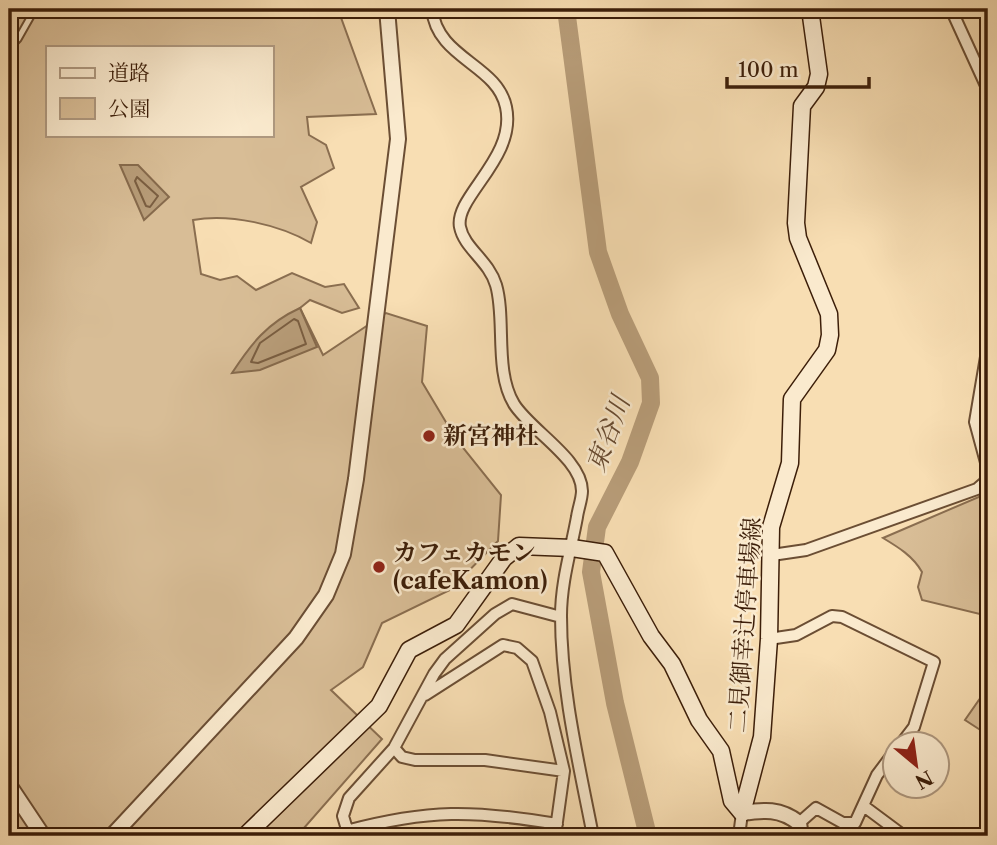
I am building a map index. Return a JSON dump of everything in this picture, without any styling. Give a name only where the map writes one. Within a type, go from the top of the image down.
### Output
[{"type":"main road","name":"二見御幸辻停車場線","points":[[742,813],[762,737],[774,510],[790,463],[792,399],[827,350],[830,335],[829,314],[798,238],[796,223],[802,107],[816,87],[820,74],[810,9]]},
{"type":"main road","name":"二見御幸辻停車場線","points":[[244,836],[379,706],[409,650],[456,625],[505,558],[519,546],[572,548],[605,553],[651,636],[672,664],[699,720],[721,751],[732,801],[742,813]]},
{"type":"street","points":[[112,836],[304,628],[326,595],[343,554],[356,479],[398,139],[387,9]]},
{"type":"street","points":[[432,9],[437,33],[448,46],[493,84],[506,106],[506,124],[499,154],[461,211],[460,227],[469,245],[493,274],[498,290],[499,334],[512,402],[567,460],[579,479],[582,491],[563,582],[561,617],[569,714],[593,836]]},
{"type":"street","points":[[951,9],[988,90]]},
{"type":"street","points":[[772,555],[806,550],[977,489],[985,482],[988,470],[975,422],[985,364],[988,314]]},
{"type":"street","points":[[557,824],[457,811],[415,815],[348,834],[344,816],[349,798],[394,748],[411,712],[425,695],[445,659],[495,614],[512,604],[561,617]]},
{"type":"street","points":[[769,639],[796,635],[832,616],[842,617],[934,662],[912,730]]},
{"type":"street","points":[[425,695],[503,645],[517,648],[532,661],[540,678],[564,771],[555,836]]},
{"type":"street","points":[[394,748],[402,757],[415,761],[485,760],[564,771]]},
{"type":"street","points":[[739,836],[742,813],[767,809],[787,814],[800,830],[816,808],[843,823],[855,823],[881,770]]},
{"type":"street","points":[[9,785],[43,836]]},
{"type":"street","points":[[865,807],[904,836]]},
{"type":"lane","points":[[9,48],[18,39],[35,9]]},
{"type":"green space","points":[[9,9],[343,9],[339,12],[376,114],[307,117],[309,135],[326,145],[334,168],[301,187],[317,222],[311,243],[285,231],[254,222],[223,218],[193,220],[201,274],[220,280],[237,276],[256,290],[292,273],[325,287],[344,284],[359,308],[342,313],[310,300],[300,308],[323,355],[386,313],[427,326],[422,382],[456,439],[501,495],[498,541],[450,590],[382,623],[363,667],[331,690],[382,739],[297,836],[9,836]]},
{"type":"green space","points":[[988,493],[988,616],[922,600],[918,587],[922,572],[900,548],[883,538]]},
{"type":"green space","points":[[988,687],[988,735],[965,720]]},
{"type":"water","points":[[120,165],[138,165],[169,197],[144,220]]},
{"type":"water","points":[[300,308],[317,347],[260,370],[232,373],[261,335],[278,320]]},
{"type":"waterway","name":"東谷川","points":[[566,9],[598,252],[620,314],[650,378],[651,403],[630,462],[597,527],[591,572],[615,703],[648,836]]},
{"type":"place","name":"新宮神社","points":[[429,436]]},
{"type":"place","name":"カフェカモン (cafeKamon)","points":[[379,567]]}]
